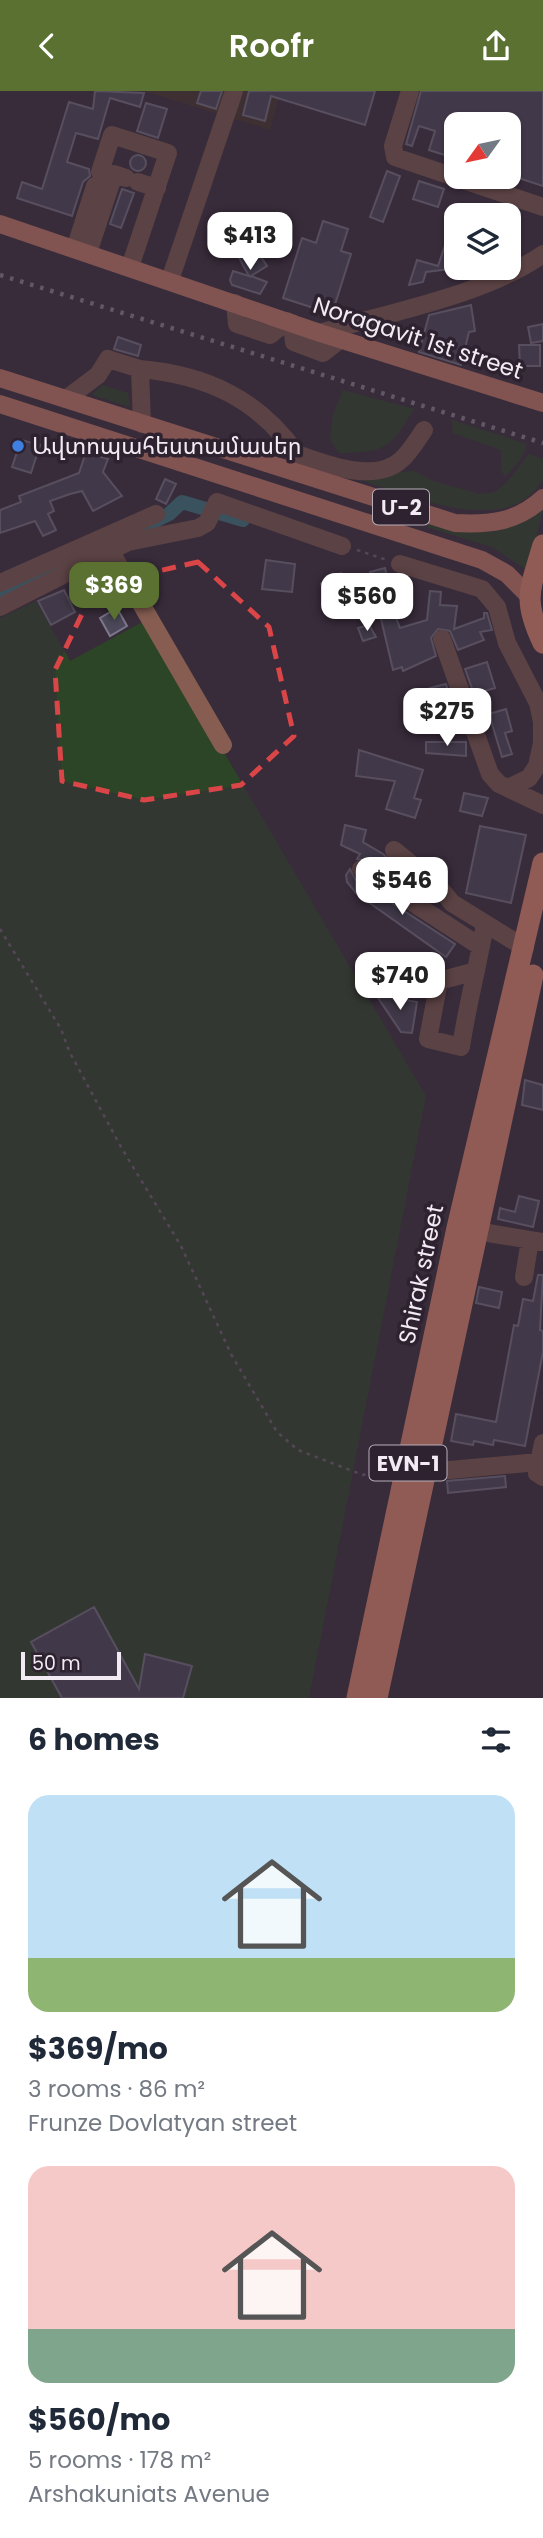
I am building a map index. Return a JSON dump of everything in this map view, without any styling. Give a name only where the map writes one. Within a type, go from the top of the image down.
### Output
[{"type":"highway","points":[[543,545],[528,595],[531,617],[543,643]]},
{"type":"highway","name":"Shirak street","points":[[377,1698],[457,1228],[543,863]]},
{"type":"highway","name":"Shirak street","points":[[358,1698],[476,1231],[543,929]]},
{"type":"main road","name":"Noragavit 1st street","points":[[0,224],[320,333],[543,403]]},
{"type":"main road","name":"Մ-2","points":[[0,378],[142,424],[294,463],[455,523],[503,522],[530,510],[543,498]]},
{"type":"main road","name":"Մ-2","points":[[0,404],[482,560],[507,574],[528,595]]},
{"type":"street","points":[[170,280],[234,91]]},
{"type":"street","points":[[410,91],[393,146],[395,157],[543,207]]},
{"type":"street","points":[[82,251],[98,179],[112,135],[168,153],[130,267]]},
{"type":"street","points":[[82,251],[114,174],[157,188]]},
{"type":"street","points":[[320,333],[489,283],[522,268],[543,254]]},
{"type":"street","points":[[289,322],[294,342],[323,353],[341,339]]},
{"type":"street","points":[[66,399],[98,375],[108,359],[140,369],[171,372],[238,396],[259,410],[278,429],[294,463],[334,467],[386,470],[400,461],[424,430]]},
{"type":"street","points":[[140,369],[142,424]]},
{"type":"street","points":[[251,513],[260,489]]},
{"type":"street","points":[[0,607],[136,540],[198,528],[207,523],[212,510],[222,502],[273,524],[342,545]]},
{"type":"street","points":[[0,583],[156,514]]},
{"type":"street","points":[[111,552],[223,745]]},
{"type":"street","points":[[400,564],[482,589],[497,607],[507,643],[538,702],[542,722],[542,743],[537,766],[529,778],[508,788]]},
{"type":"street","points":[[442,639],[490,774],[508,788],[543,805]]},
{"type":"street","points":[[394,850],[438,886],[452,903],[524,948]]},
{"type":"street","points":[[361,869],[481,947]]},
{"type":"street","points":[[476,971],[485,925]]},
{"type":"street","points":[[476,1231],[537,1241],[524,1277]]},
{"type":"street","points":[[417,1465],[450,1470],[540,1469],[543,1443]]},
{"type":"path","points":[[342,545],[400,564]]},
{"type":"path","points":[[0,929],[61,1029],[69,1051],[121,1147],[181,1246],[231,1354],[277,1432],[298,1450],[363,1475],[417,1465]]},
{"type":"highlighted area","points":[[198,562],[269,627],[294,736],[241,785],[144,800],[62,781],[55,670],[96,585]]},
{"type":"shaded area","points":[[144,91],[281,91],[270,130]]},
{"type":"green space","points":[[102,385],[128,393],[130,407],[92,395]]},
{"type":"green space","points":[[343,390],[414,409],[399,433],[385,446],[367,451],[339,453],[330,440],[333,414]]},
{"type":"green space","points":[[452,420],[527,444],[521,459],[505,477],[501,469],[501,450],[453,433]]},
{"type":"green space","points":[[529,454],[543,459],[543,481],[523,501],[499,509],[451,507],[332,470],[375,474],[415,471],[433,481],[480,494],[495,492],[507,482]]},
{"type":"green space","points":[[543,510],[528,571],[492,547],[426,527],[428,523],[487,530],[513,524]]},
{"type":"green space","points":[[36,601],[70,661],[146,620],[426,1096],[309,1698],[0,1698],[0,618]]},
{"type":"building","points":[[95,91],[144,93],[140,107],[110,98],[98,139],[76,133],[67,162],[89,169],[90,176],[83,182],[72,216],[17,198],[22,182],[42,189],[69,102],[93,109]]},
{"type":"building","points":[[201,91],[222,91],[216,109],[197,103]]},
{"type":"building","points":[[249,91],[375,91],[365,125],[271,96],[265,121],[243,115]]},
{"type":"building","points":[[421,91],[543,91],[543,186],[522,179],[522,112],[444,112],[444,155],[429,150],[435,131],[419,126],[412,146],[406,144]]},
{"type":"building","points":[[146,103],[167,109],[158,138],[137,131]]},
{"type":"building","points":[[138,155],[146,163],[138,171],[130,163]]},
{"type":"building","points":[[387,171],[400,176],[383,222],[370,217]]},
{"type":"building","points":[[419,181],[444,189],[438,207],[413,199]]},
{"type":"building","points":[[122,189],[134,193],[121,228],[110,224]]},
{"type":"building","points":[[323,221],[348,229],[341,251],[351,254],[332,314],[283,298],[302,238],[316,243]]},
{"type":"building","points":[[254,246],[267,266],[251,276],[267,282],[260,294],[232,285],[230,280],[233,271],[249,276],[238,256]]},
{"type":"building","points":[[444,248],[444,270],[426,272],[423,282],[409,285],[417,260],[438,266]]},
{"type":"building","points":[[471,305],[475,331],[469,332],[461,365],[419,352],[429,315]]},
{"type":"building","points":[[543,324],[543,341],[531,343],[528,327]]},
{"type":"building","points":[[118,337],[141,345],[138,356],[114,349]]},
{"type":"building","points":[[519,345],[540,345],[540,366],[520,366]]},
{"type":"building","points":[[21,440],[40,445],[31,473],[12,467]]},
{"type":"building","points":[[86,452],[108,459],[103,472],[122,496],[93,511],[82,491],[70,494],[50,501],[54,511],[48,514],[56,530],[43,536],[35,521],[0,533],[0,510],[21,502],[19,496],[79,473]]},
{"type":"building","points":[[165,479],[176,484],[166,504],[156,499]]},
{"type":"building","points":[[266,560],[295,564],[292,592],[262,589]]},
{"type":"building","points":[[385,568],[393,599],[389,599],[400,628],[427,620],[430,591],[441,592],[440,605],[457,606],[454,629],[484,618],[484,613],[487,613],[492,630],[480,632],[484,640],[458,650],[450,631],[438,629],[431,638],[436,656],[403,671],[402,667],[393,670],[370,572]]},
{"type":"building","points":[[341,573],[355,599],[335,610],[321,584]]},
{"type":"building","points":[[64,590],[75,612],[51,625],[38,601]]},
{"type":"building","points":[[117,608],[127,626],[110,636],[100,618]]},
{"type":"building","points":[[369,625],[376,637],[363,641],[358,628]]},
{"type":"building","points":[[487,662],[495,688],[474,694],[465,669]]},
{"type":"building","points":[[446,684],[455,714],[439,719],[430,688]]},
{"type":"building","points":[[506,709],[512,731],[505,733],[512,754],[502,757],[489,714]]},
{"type":"building","points":[[426,742],[466,742],[466,756],[426,753]]},
{"type":"building","points":[[359,750],[423,770],[414,798],[421,800],[415,818],[386,809],[395,781],[356,776]]},
{"type":"building","points":[[464,793],[488,798],[482,816],[460,811]]},
{"type":"building","points":[[345,825],[366,830],[363,842],[383,854],[414,881],[410,887],[374,862],[357,859],[360,854],[341,845]]},
{"type":"building","points":[[480,826],[526,835],[511,903],[466,893]]},
{"type":"building","points":[[350,869],[355,879],[455,944],[446,957],[357,894],[347,882],[346,875]]},
{"type":"building","points":[[376,995],[417,1002],[412,1033],[401,1032]]},
{"type":"building","points":[[525,1080],[543,1085],[543,1110],[522,1105]]},
{"type":"building","points":[[519,1196],[539,1201],[533,1227],[498,1219],[500,1208],[515,1212]]},
{"type":"building","points":[[538,1275],[543,1275],[540,1330],[543,1331],[543,1352],[525,1446],[494,1440],[493,1445],[474,1441],[473,1445],[451,1441],[456,1414],[496,1422],[514,1325],[518,1326],[523,1299],[533,1301]]},
{"type":"building","points":[[479,1287],[502,1292],[499,1308],[476,1303]]},
{"type":"building","points":[[505,1476],[506,1487],[448,1493],[447,1481]]},
{"type":"building","points":[[94,1607],[139,1689],[145,1654],[192,1666],[183,1698],[62,1698],[31,1642]]},
{"type":"waterway","points":[[147,525],[169,514],[182,502],[243,520]]},
{"type":"waterway","points":[[0,594],[56,567]]},
{"type":"railway","points":[[0,275],[543,443]]},
{"type":"place","name":"Ավտոպահեստամասեր","points":[[18,446]]}]
